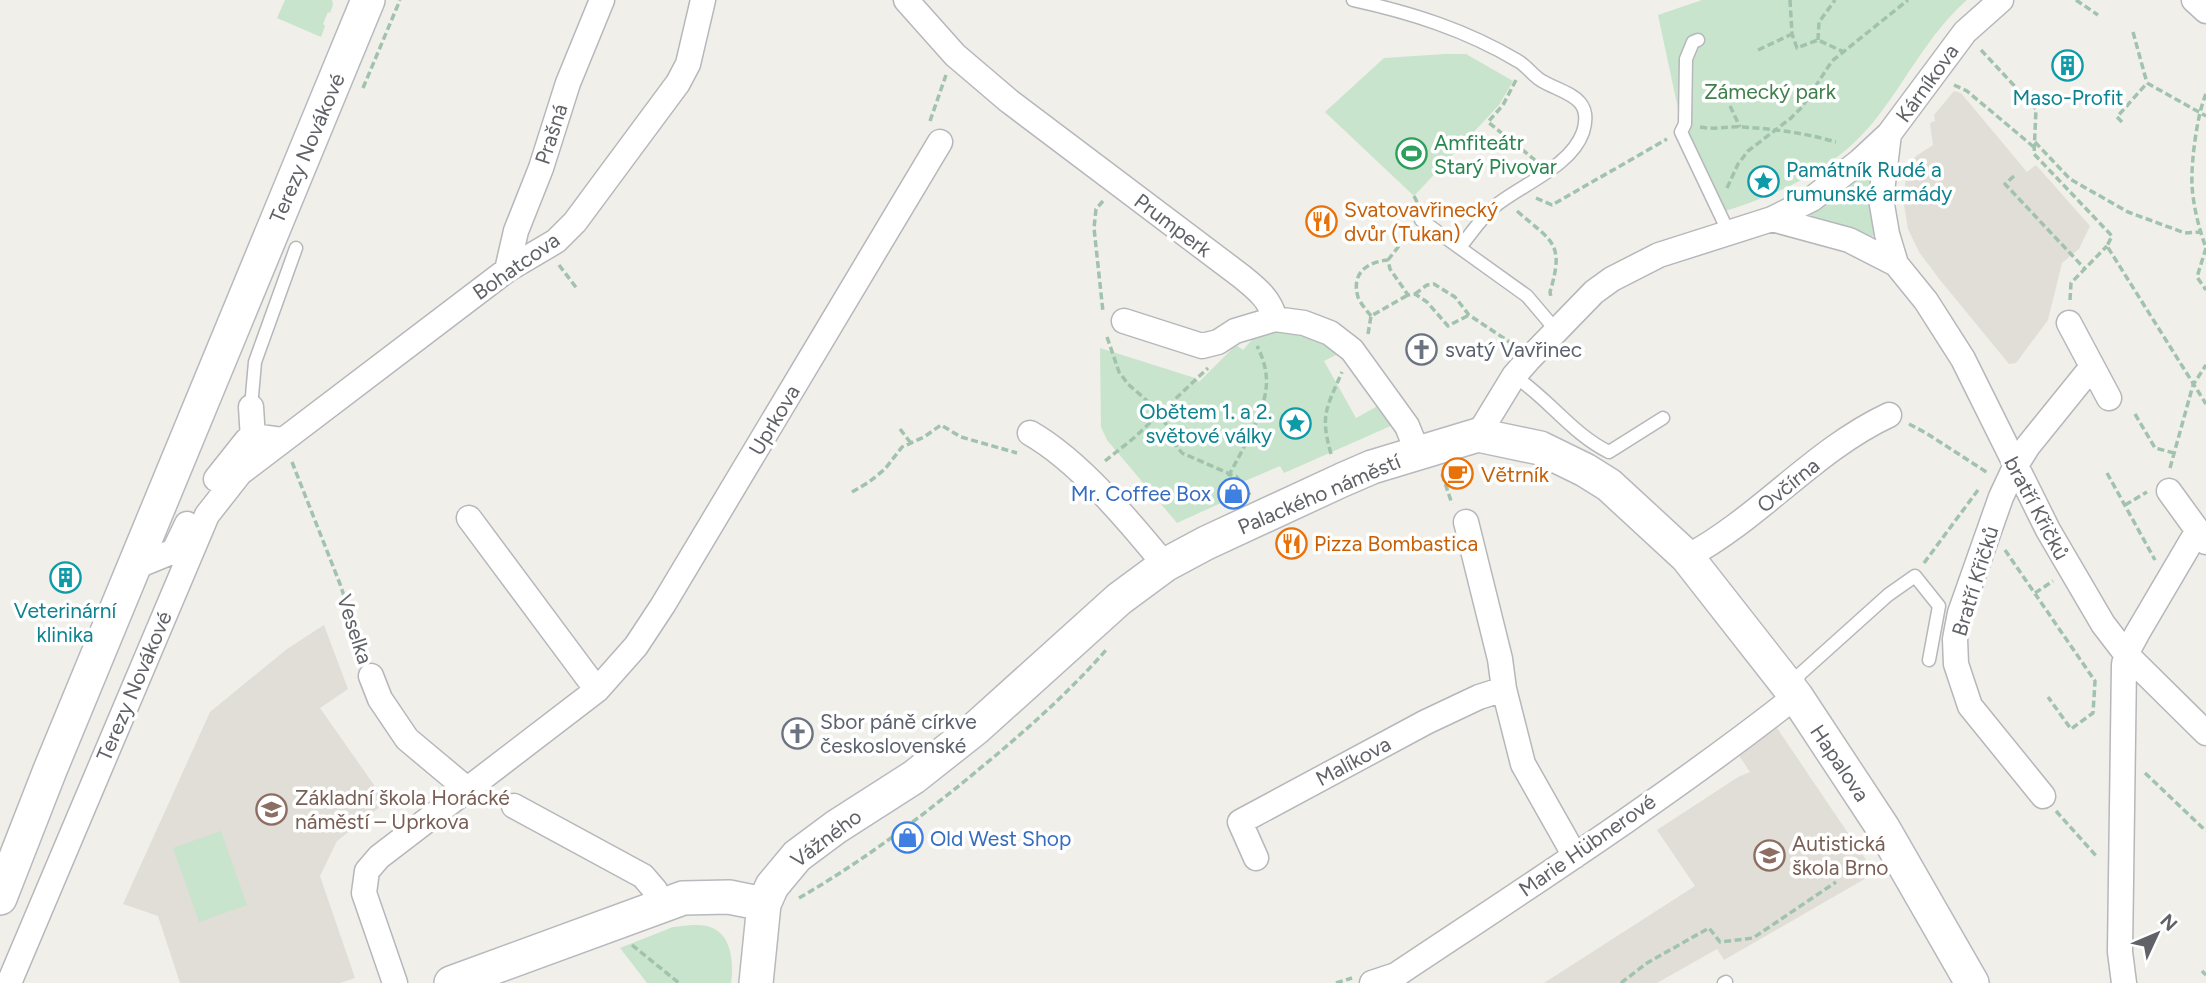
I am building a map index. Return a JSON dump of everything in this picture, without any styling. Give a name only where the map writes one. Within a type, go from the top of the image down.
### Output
[{"type":"street","name":"Terezy Novákové","points":[[4,877],[135,568],[368,0]]},
{"type":"street","name":"Prašná","points":[[507,270],[516,231],[541,168],[568,82],[602,0]]},
{"type":"street","name":"Bohatcova","points":[[282,440],[507,270],[556,241],[575,222],[678,83],[688,64],[703,0]]},
{"type":"street","name":"Prumperk","points":[[906,0],[955,55],[1009,101],[1241,276],[1264,296],[1272,307],[1275,319]]},
{"type":"street","name":"Kárníkova","points":[[1896,264],[1881,199],[1889,134],[1965,32],[2001,0]]},
{"type":"street","points":[[2194,0],[2206,11]]},
{"type":"street","points":[[1478,435],[1514,376],[1594,292],[1635,266],[1772,219],[1812,200],[1889,134]]},
{"type":"street","name":"Uprkova","points":[[395,983],[363,893],[367,872],[379,857],[597,690],[636,646],[940,142]]},
{"type":"street","points":[[1772,219],[1800,224],[1849,240],[1896,264]]},
{"type":"street","name":"bratří Křičků","points":[[1896,264],[1926,301],[1963,359],[1987,404],[2015,467],[2081,590],[2126,654],[2206,733]]},
{"type":"street","points":[[1111,326],[1202,346],[1217,342],[1227,334],[1275,319],[1304,323],[1364,342],[1407,426],[1430,463]]},
{"type":"street","points":[[2069,323],[2109,398]]},
{"type":"street","name":"Bratří Křičků","points":[[2043,796],[1970,706],[1956,664],[1955,639],[1960,613],[2015,467],[2028,446],[2091,368]]},
{"type":"street","points":[[251,407],[253,439]]},
{"type":"street","name":"Ovčírna","points":[[1687,557],[1712,544],[1835,448],[1868,425],[1889,415]]},
{"type":"street","name":"Palackého náměstí","points":[[1119,599],[1165,565],[1206,543],[1342,480],[1372,467],[1430,463],[1478,435],[1539,447],[1585,470],[1609,485],[1687,557]]},
{"type":"street","points":[[135,568],[174,551],[193,510],[247,440],[260,437],[282,440]]},
{"type":"street","name":"Terezy Novákové","points":[[9,983],[207,515],[240,472],[282,440]]},
{"type":"street","points":[[1026,444],[1052,446],[1077,468],[1165,565]]},
{"type":"street","points":[[2123,983],[2120,952],[2123,672],[2126,654],[2202,536],[2169,491]]},
{"type":"street","points":[[469,518],[597,690]]},
{"type":"street","points":[[1466,522],[1523,764],[1575,856]]},
{"type":"street","name":"Hapalova","points":[[1687,557],[1796,696],[1883,828],[1972,983]]},
{"type":"street","name":"Vážného","points":[[764,904],[772,886],[797,856],[836,827],[914,777],[976,728],[1119,599]]},
{"type":"street","name":"Veselka","points":[[371,677],[380,699],[407,738],[468,790]]},
{"type":"street","name":"Malíkova","points":[[1256,858],[1240,822],[1426,722],[1479,697],[1504,689]]},
{"type":"street","name":"Marie Hübnerové","points":[[1366,979],[1399,979],[1759,725],[1796,696]]},
{"type":"street","points":[[514,806],[643,876],[654,888],[659,906]]},
{"type":"street","points":[[452,983],[659,906],[683,898],[708,896],[730,897],[764,904],[756,983]]},
{"type":"lane","points":[[1353,0],[1424,18],[1481,41],[1524,65],[1541,80],[1570,93],[1586,113],[1582,133],[1570,152],[1519,192],[1494,207],[1460,247]]},
{"type":"lane","points":[[1698,40],[1693,42],[1686,59],[1685,124],[1681,132],[1728,232]]},
{"type":"lane","points":[[1422,219],[1527,296],[1555,330]]},
{"type":"lane","points":[[251,407],[255,362],[296,248]]},
{"type":"lane","points":[[1514,376],[1534,389],[1583,436],[1609,452],[1663,418]]},
{"type":"lane","points":[[1796,696],[1799,675],[1888,595],[1915,576],[1939,606],[1929,660]]},
{"type":"path","points":[[1790,0],[1792,34],[1797,48],[1818,40],[1844,52]]},
{"type":"path","points":[[1818,40],[1819,22],[1835,0]]},
{"type":"path","points":[[1723,195],[1738,164],[1748,151],[1802,107],[1832,61],[1908,0]]},
{"type":"path","points":[[2076,0],[2098,15]]},
{"type":"path","points":[[2133,32],[2147,83],[2206,116]]},
{"type":"path","points":[[1758,50],[1792,34]]},
{"type":"path","points":[[1977,46],[2036,109],[2034,154],[2112,236],[2107,246],[2071,283],[2069,323]]},
{"type":"path","points":[[1524,65],[1503,105],[1488,122],[1548,171]]},
{"type":"path","points":[[2122,122],[2117,117],[2147,83]]},
{"type":"path","points":[[1952,84],[1968,91],[2035,145],[2070,179],[2128,212],[2185,233],[2203,233]]},
{"type":"path","points":[[940,142],[927,131],[942,88]]},
{"type":"path","points":[[2206,94],[2200,113],[2192,185],[2206,248],[2197,277],[2206,290]]},
{"type":"path","points":[[1730,106],[1740,127]]},
{"type":"path","points":[[1718,130],[1740,127],[1798,131],[1836,142]]},
{"type":"path","points":[[1519,192],[1552,205],[1681,132]]},
{"type":"path","points":[[2014,176],[2005,184],[2085,269]]},
{"type":"path","points":[[1120,185],[1096,209],[1094,228],[1119,372],[1128,384],[1153,406],[1182,453],[1229,473],[1242,483],[1251,497]]},
{"type":"path","points":[[1506,200],[1555,246],[1557,260],[1550,292]]},
{"type":"path","points":[[1399,244],[1388,261],[1390,269],[1408,295]]},
{"type":"path","points":[[2107,246],[2206,404]]},
{"type":"path","points":[[546,247],[578,290]]},
{"type":"path","points":[[1371,316],[1358,298],[1358,278],[1372,262],[1388,261]]},
{"type":"path","points":[[1333,460],[1324,429],[1324,412],[1364,342],[1371,316],[1427,285],[1434,284],[1455,297],[1469,314],[1519,348]]},
{"type":"path","points":[[1415,294],[1427,302],[1448,326],[1469,314]]},
{"type":"path","points":[[1227,507],[1221,491],[1256,420],[1267,386],[1259,349],[1241,329]]},
{"type":"path","points":[[1105,461],[1158,416],[1215,361]]},
{"type":"path","points":[[2169,491],[2170,467],[2193,385],[2206,365]]},
{"type":"path","points":[[2135,414],[2155,448],[2174,453]]},
{"type":"path","points":[[1889,415],[1926,433],[1990,475]]},
{"type":"path","points":[[852,492],[885,469],[902,447],[924,438],[941,425],[961,437],[1026,444]]},
{"type":"path","points":[[900,429],[910,442]]},
{"type":"path","name":"Veselka","points":[[282,440],[298,472],[371,677]]},
{"type":"path","points":[[1430,463],[1449,491],[1456,525],[1466,522]]},
{"type":"path","points":[[2107,473],[2157,564]]},
{"type":"path","points":[[1915,576],[1983,483]]},
{"type":"path","points":[[2125,505],[2133,501]]},
{"type":"path","points":[[1991,528],[2095,681],[2093,713],[2071,729],[2048,697]]},
{"type":"path","points":[[797,899],[881,846],[1033,725],[1112,642]]},
{"type":"path","points":[[2123,753],[2206,831]]},
{"type":"path","points":[[2043,796],[2121,883]]},
{"type":"path","points":[[1621,983],[1647,963],[1709,928],[1720,943],[1753,938],[1836,882]]},
{"type":"path","points":[[625,939],[679,983]]},
{"type":"path","points":[[2202,971],[2206,975]]},
{"type":"path","points":[[1336,983],[1366,979]]},
{"type":"shaded area","points":[[1954,91],[1961,93],[2027,172],[2036,165],[2090,226],[2079,249],[2062,263],[2048,320],[2016,363],[2009,364],[1940,280],[1919,252],[1908,229],[1904,205],[1906,170],[1916,156],[1933,145],[1930,123],[1935,121],[1934,115]]},
{"type":"shaded area","name":"Základní škola Horácké náměstí – Uprkova","points":[[324,625],[348,689],[320,708],[386,802],[337,841],[320,876],[355,978],[340,983],[180,983],[158,916],[123,904],[210,712],[287,649]]},
{"type":"shaded area","name":"Autistická škola Brno","points":[[1777,728],[1875,873],[1724,960],[1717,949],[1657,983],[1544,983],[1695,886],[1657,830],[1738,777],[1750,772],[1738,754]]},
{"type":"green space","points":[[285,0],[332,0],[333,5],[323,24],[325,26],[321,37],[277,18]]},
{"type":"green space","name":"Zámecký park","points":[[1702,0],[1967,0],[1929,42],[1875,120],[1842,153],[1824,167],[1784,189],[1719,213],[1683,132],[1658,15]]},
{"type":"green space","name":"Amfiteátr Starý Pivovar","points":[[1466,54],[1513,81],[1499,105],[1414,196],[1325,112],[1384,58]]},
{"type":"green space","points":[[1876,162],[1876,235],[1869,237],[1806,215],[1847,189]]},
{"type":"green space","points":[[1268,331],[1306,336],[1340,353],[1324,361],[1356,418],[1383,403],[1393,425],[1284,473],[1280,466],[1221,491],[1223,502],[1177,523],[1107,440],[1101,427],[1100,348],[1195,378],[1199,382],[1236,345],[1243,350],[1256,335]]},
{"type":"green space","points":[[221,831],[247,905],[199,922],[173,848]]},
{"type":"green space","points":[[673,927],[710,927],[723,936],[730,950],[731,983],[647,983],[620,948]]},
{"type":"place","name":"Maso-Profit","points":[[2068,65]]},
{"type":"place","name":"Amfiteátr Starý Pivovar","points":[[1411,154]]},
{"type":"place","name":"Památník Rudé a rumunské armády","points":[[1763,181]]},
{"type":"place","name":"Svatovavřinecký dvůr (Tukan)","points":[[1321,221]]},
{"type":"place","name":"svatý Vavřinec","points":[[1422,349]]},
{"type":"place","name":"Obětem 1. a 2. světové války","points":[[1295,423]]},
{"type":"place","name":"Větrník","points":[[1458,474]]},
{"type":"place","name":"Mr. Coffee Box","points":[[1234,493]]},
{"type":"place","name":"Pizza Bombastica","points":[[1291,543]]},
{"type":"place","name":"Veterinární klinika","points":[[65,578]]},
{"type":"place","name":"Sbor páně církve československé","points":[[797,733]]},
{"type":"place","name":"Základní škola Horácké náměstí – Uprkova","points":[[272,809]]},
{"type":"place","name":"Old West Shop","points":[[907,838]]},
{"type":"place","name":"Autistická škola Brno","points":[[1769,855]]}]
